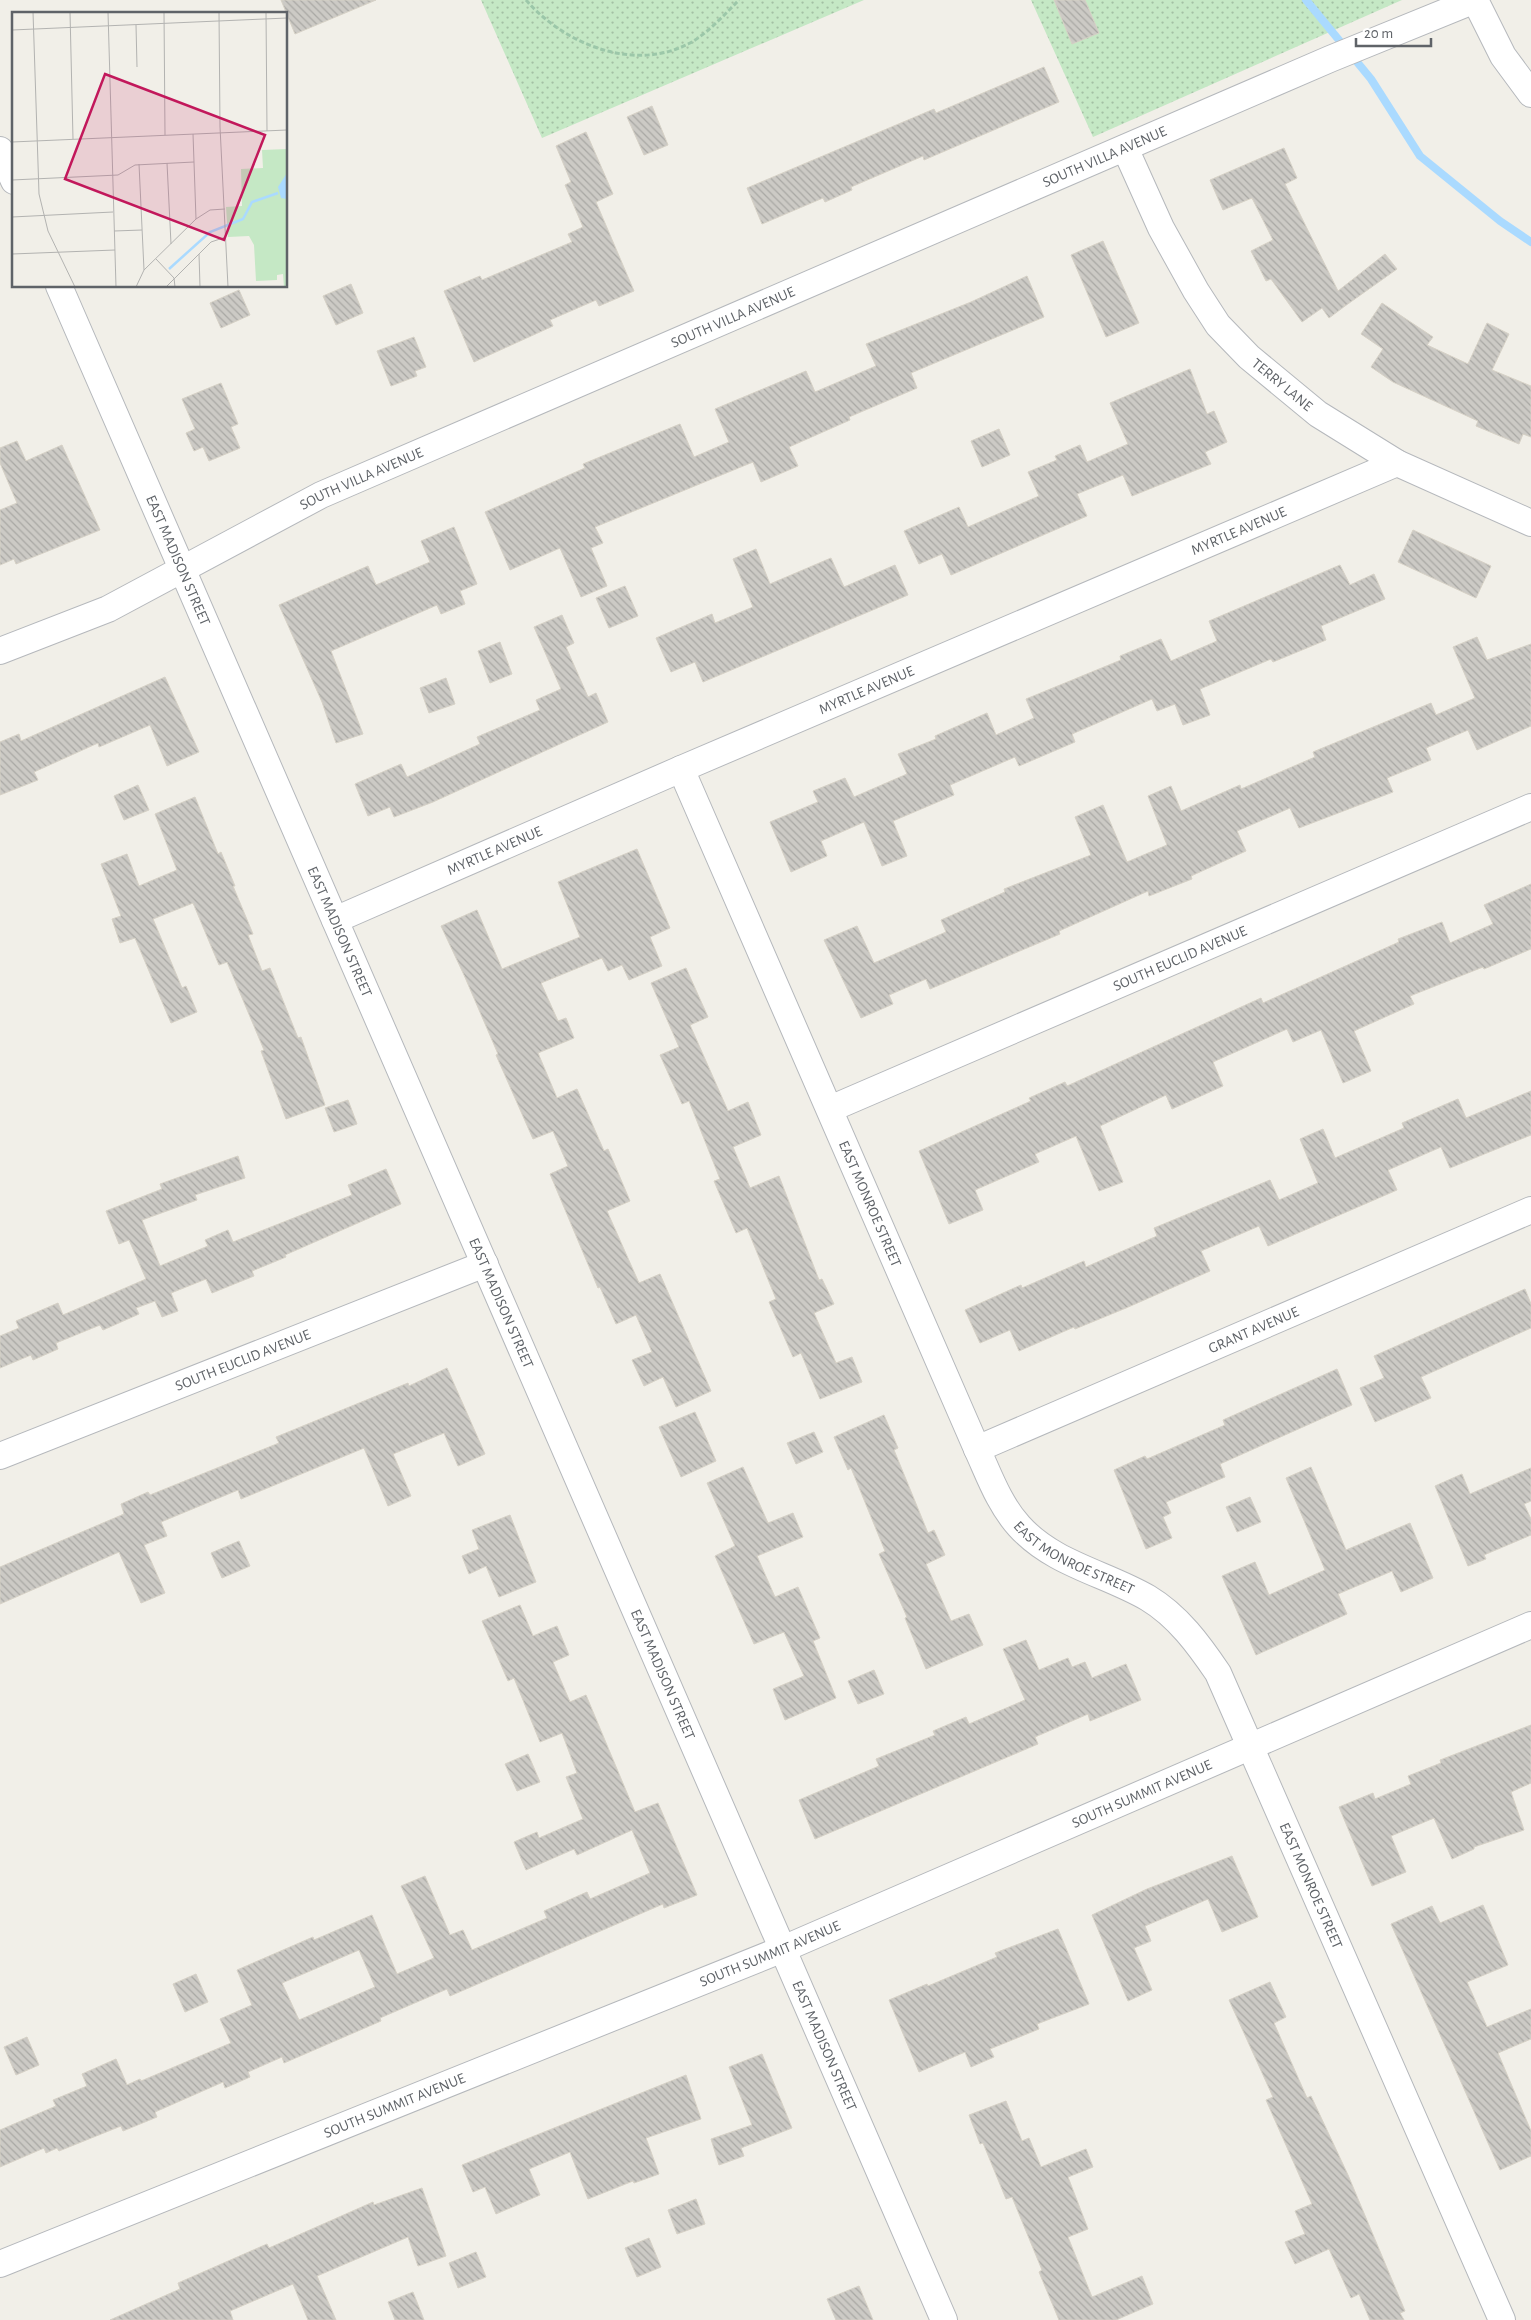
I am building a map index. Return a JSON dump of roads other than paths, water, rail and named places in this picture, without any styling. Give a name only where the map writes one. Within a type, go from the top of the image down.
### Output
[{"type":"street","name":"SOUTH VILLA AVENUE","points":[[0,651],[108,609],[181,568],[321,495],[1330,59],[1475,0]]},
{"type":"street","points":[[1475,0],[1503,56],[1531,94]]},
{"type":"street","name":"TERRY LANE","points":[[1125,148],[1176,258],[1218,325],[1249,357],[1318,414],[1397,463],[1531,523]]},
{"type":"street","points":[[0,150],[12,177]]},
{"type":"street","name":"EAST MADISON STREET","points":[[60,288],[944,2320]]},
{"type":"street","name":"MYRTLE AVENUE","points":[[335,920],[680,769],[1397,463]]},
{"type":"street","name":"EAST MONROE STREET","points":[[680,769],[977,1449],[1005,1508],[1019,1526],[1041,1546],[1066,1561],[1148,1598],[1170,1614],[1195,1640],[1218,1673],[1502,2320]]},
{"type":"street","name":"SOUTH EUCLID AVENUE","points":[[830,1109],[1531,807]]},
{"type":"street","name":"GRANT AVENUE","points":[[977,1449],[1531,1210]]},
{"type":"street","name":"SOUTH EUCLID AVENUE","points":[[0,1456],[485,1264]]},
{"type":"street","name":"SOUTH SUMMIT AVENUE","points":[[0,2264],[783,1949],[1531,1625]]},
{"type":"waterway","points":[[1306,0],[1371,79],[1420,156],[1500,221],[1531,242]]}]
